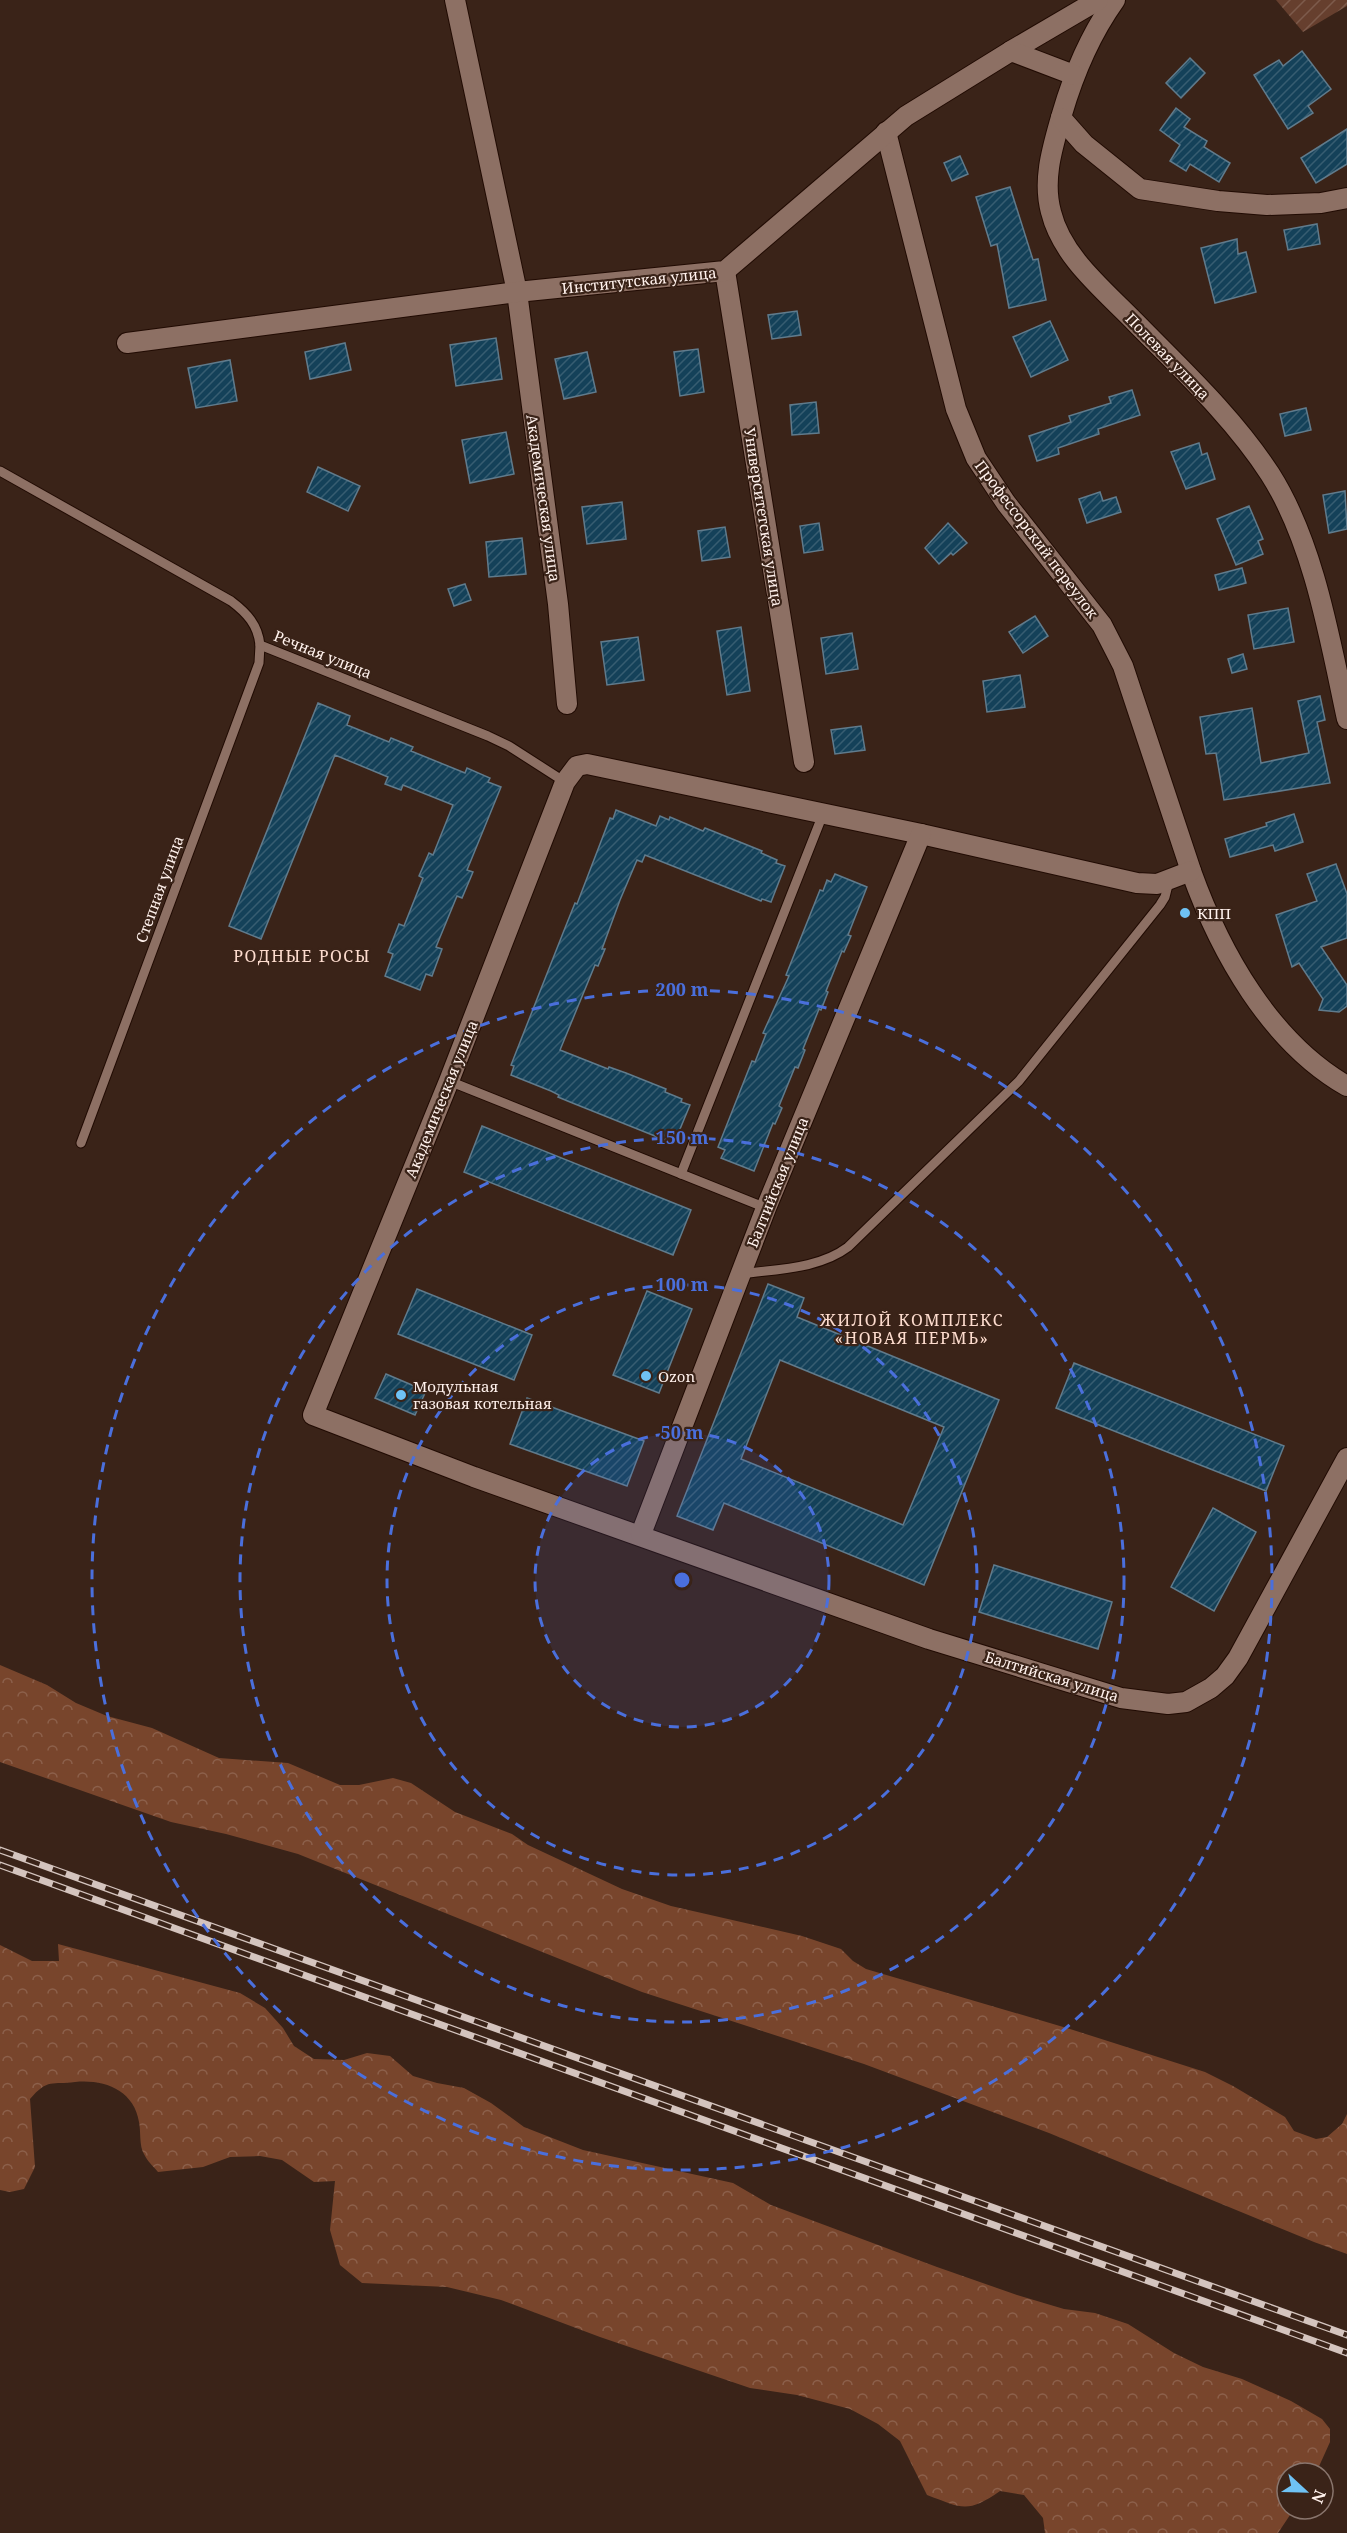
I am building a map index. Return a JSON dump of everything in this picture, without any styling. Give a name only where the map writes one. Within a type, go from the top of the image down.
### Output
[{"type":"street","name":"Академическая улица","points":[[454,0],[517,292],[558,604],[567,704]]},
{"type":"street","name":"Институтская улица","points":[[127,343],[517,292],[725,271],[906,116],[1098,0]]},
{"type":"street","name":"Полевая улица","points":[[1115,0],[1086,49],[1074,75],[1061,118],[1049,167],[1047,191],[1051,212],[1069,251],[1099,287],[1229,422],[1268,471],[1295,521],[1318,596],[1347,719]]},
{"type":"street","points":[[1011,51],[1074,75]]},
{"type":"street","points":[[1061,118],[1084,144],[1140,189],[1218,201],[1267,205],[1321,203],[1347,198]]},
{"type":"street","name":"Профессорский переулок","points":[[886,132],[960,419],[976,458],[1006,502],[1096,618],[1118,656],[1191,871]]},
{"type":"street","name":"Университетская улица","points":[[725,271],[804,762]]},
{"type":"street","points":[[566,782],[577,766],[587,764],[921,834],[1137,883],[1157,884],[1191,871],[1215,931],[1243,980],[1297,1048],[1318,1067],[1347,1086]]},
{"type":"street","name":"Академическая улица","points":[[313,1415],[566,782]]},
{"type":"street","name":"Балтийская улица","points":[[641,1534],[739,1275],[921,834]]},
{"type":"street","name":"Балтийская улица","points":[[313,1415],[474,1477],[641,1534],[928,1639],[1121,1698],[1168,1704],[1186,1702],[1211,1688],[1225,1676],[1238,1658],[1347,1458]]},
{"type":"lane","name":"Речная улица","points":[[0,471],[231,601],[252,621],[259,634],[260,645],[488,736],[517,750],[551,775],[566,782]]},
{"type":"lane","name":"Степная улица","points":[[81,1143],[259,663],[260,645]]},
{"type":"lane","points":[[681,1174],[823,814]]},
{"type":"lane","points":[[739,1275],[816,1262],[836,1255],[848,1247],[1019,1081],[1160,905],[1165,897],[1169,881]]},
{"type":"lane","points":[[448,1081],[766,1208]]},
{"type":"green space","points":[[0,1665],[47,1685],[76,1703],[107,1716],[152,1728],[219,1758],[288,1763],[340,1785],[359,1785],[393,1778],[411,1783],[455,1812],[512,1834],[528,1845],[622,1889],[671,1906],[802,1936],[841,1949],[853,1961],[866,1969],[1070,2029],[1205,2072],[1285,2117],[1294,2131],[1316,2139],[1327,2137],[1342,2124],[1347,2114],[1347,2254],[1049,2133],[864,2064],[642,1992],[298,1854],[226,1834],[171,1822],[0,1762]]},
{"type":"green space","points":[[58,1944],[240,1993],[265,2008],[283,2028],[294,2046],[314,2059],[344,2060],[367,2053],[390,2056],[413,2076],[464,2088],[491,2103],[524,2127],[583,2150],[733,2183],[771,2205],[937,2267],[1017,2295],[1064,2309],[1095,2313],[1128,2324],[1174,2353],[1203,2367],[1242,2379],[1291,2401],[1322,2419],[1330,2429],[1330,2442],[1321,2461],[1275,2461],[1275,2521],[1286,2521],[1278,2533],[1045,2533],[1043,2518],[1024,2495],[1000,2491],[980,2503],[964,2507],[927,2495],[900,2441],[878,2424],[850,2409],[797,2395],[750,2388],[600,2337],[501,2300],[447,2287],[362,2283],[340,2265],[330,2230],[335,2181],[314,2182],[282,2160],[260,2156],[230,2157],[203,2167],[158,2172],[142,2151],[139,2122],[131,2102],[124,2094],[107,2085],[97,2082],[55,2083],[46,2085],[36,2092],[30,2099],[35,2167],[24,2189],[10,2192],[0,2190],[0,1945],[32,1961],[59,1961]]},
{"type":"shaded area","points":[[1276,0],[1347,0],[1347,6],[1303,32]]},
{"type":"building","points":[[1302,51],[1331,89],[1308,106],[1313,113],[1288,129],[1254,75],[1279,60],[1283,66]]},
{"type":"building","points":[[1190,58],[1205,73],[1181,98],[1166,83]]},
{"type":"building","points":[[1176,108],[1190,119],[1184,127],[1207,141],[1204,147],[1230,163],[1219,182],[1190,164],[1186,171],[1170,161],[1180,145],[1160,130]]},
{"type":"building","points":[[1347,129],[1347,164],[1316,183],[1301,158]]},
{"type":"building","points":[[960,156],[968,174],[952,181],[944,163]]},
{"type":"building","points":[[1010,187],[1033,260],[1038,259],[1046,300],[1009,308],[997,244],[991,246],[976,197]]},
{"type":"building","points":[[1317,224],[1320,244],[1288,250],[1284,230]]},
{"type":"building","points":[[1237,239],[1238,254],[1246,252],[1256,292],[1215,303],[1201,248]]},
{"type":"building","points":[[797,311],[801,335],[772,339],[768,315]]},
{"type":"building","points":[[1050,321],[1068,360],[1031,377],[1013,337]]},
{"type":"building","points":[[496,338],[502,379],[456,386],[450,345]]},
{"type":"building","points":[[345,343],[351,370],[310,379],[305,352]]},
{"type":"building","points":[[698,349],[704,392],[680,396],[674,352]]},
{"type":"building","points":[[587,352],[596,392],[564,399],[555,359]]},
{"type":"building","points":[[230,360],[237,401],[196,408],[188,368]]},
{"type":"building","points":[[1132,390],[1140,415],[1098,429],[1099,434],[1058,448],[1059,454],[1037,461],[1029,436],[1071,422],[1069,416],[1111,403],[1109,397]]},
{"type":"building","points":[[816,402],[819,433],[792,435],[790,405]]},
{"type":"building","points":[[1306,408],[1311,430],[1285,436],[1280,414]]},
{"type":"building","points":[[506,432],[514,474],[470,483],[462,440]]},
{"type":"building","points":[[1199,443],[1202,455],[1207,453],[1215,479],[1186,489],[1171,452]]},
{"type":"building","points":[[318,467],[360,486],[348,511],[307,492]]},
{"type":"building","points":[[1345,491],[1347,529],[1329,533],[1323,495]]},
{"type":"building","points":[[1100,492],[1103,501],[1116,497],[1121,512],[1087,523],[1079,499]]},
{"type":"building","points":[[622,502],[626,539],[587,544],[582,507]]},
{"type":"building","points":[[1249,506],[1263,539],[1258,541],[1263,554],[1236,565],[1217,519]]},
{"type":"building","points":[[819,523],[823,550],[804,553],[800,526]]},
{"type":"building","points":[[948,523],[967,543],[939,564],[925,548]]},
{"type":"building","points":[[725,527],[730,557],[702,561],[698,531]]},
{"type":"building","points":[[522,538],[526,574],[489,577],[486,542]]},
{"type":"building","points":[[1242,568],[1246,583],[1219,590],[1215,575]]},
{"type":"building","points":[[465,584],[471,600],[454,606],[448,589]]},
{"type":"building","points":[[1288,608],[1294,642],[1254,649],[1248,615]]},
{"type":"building","points":[[1035,616],[1048,636],[1023,653],[1009,632]]},
{"type":"building","points":[[741,627],[750,691],[727,695],[717,631]]},
{"type":"building","points":[[852,633],[858,669],[826,674],[821,638]]},
{"type":"building","points":[[638,637],[644,680],[607,685],[601,642]]},
{"type":"building","points":[[1243,654],[1247,669],[1232,673],[1228,659]]},
{"type":"building","points":[[1020,675],[1025,707],[987,712],[983,681]]},
{"type":"building","points":[[1320,696],[1325,720],[1317,722],[1330,783],[1224,800],[1216,753],[1206,754],[1200,717],[1252,708],[1261,763],[1309,753],[1298,701]]},
{"type":"building","points":[[318,703],[350,716],[347,725],[389,742],[391,738],[413,747],[411,751],[465,773],[467,768],[490,778],[488,782],[501,787],[467,870],[473,872],[462,898],[457,896],[436,947],[442,949],[432,976],[426,974],[420,990],[385,976],[393,954],[388,952],[399,924],[404,926],[423,878],[419,876],[429,853],[433,855],[453,805],[403,785],[401,790],[385,784],[388,777],[335,755],[261,939],[229,926]]},
{"type":"building","points":[[861,726],[865,750],[835,754],[831,730]]},
{"type":"building","points":[[616,810],[656,826],[660,816],[669,820],[670,817],[703,831],[705,828],[762,851],[761,853],[777,860],[776,863],[785,866],[771,902],[762,899],[761,901],[645,855],[642,862],[637,860],[602,949],[605,949],[598,966],[595,965],[560,1050],[666,1089],[665,1092],[690,1105],[675,1141],[666,1138],[665,1140],[575,1104],[558,1097],[559,1095],[551,1091],[511,1075],[514,1066],[511,1065],[563,933],[575,903],[577,904],[610,818],[613,819]]},
{"type":"building","points":[[1294,814],[1303,842],[1275,851],[1273,845],[1230,857],[1225,839],[1267,826],[1266,823]]},
{"type":"building","points":[[1336,864],[1347,894],[1347,938],[1321,947],[1347,985],[1347,1006],[1339,1012],[1319,1010],[1323,999],[1299,963],[1292,967],[1276,915],[1317,901],[1307,874]]},
{"type":"building","points":[[835,874],[867,887],[848,935],[851,936],[844,952],[842,951],[821,1010],[819,1009],[803,1049],[805,1050],[798,1068],[795,1067],[779,1106],[782,1108],[775,1124],[773,1123],[754,1171],[721,1158],[725,1150],[718,1147],[752,1061],[755,1062],[766,1034],[763,1033],[789,976],[786,975],[820,890],[823,891],[827,880],[831,882]]},
{"type":"building","points":[[482,1126],[691,1210],[673,1255],[464,1172]]},
{"type":"building","points":[[768,1284],[804,1298],[797,1317],[999,1400],[924,1585],[724,1503],[713,1530],[677,1516]],"holes":[[[780,1360],[944,1427],[903,1525],[741,1459]]]},
{"type":"building","points":[[417,1289],[532,1335],[514,1380],[398,1334]]},
{"type":"building","points":[[647,1291],[692,1309],[659,1393],[613,1375]]},
{"type":"building","points":[[1074,1363],[1284,1446],[1266,1491],[1056,1408]]},
{"type":"building","name":"Модульная газовая котельная","points":[[386,1374],[426,1391],[415,1415],[375,1398]]},
{"type":"building","points":[[527,1398],[644,1441],[627,1486],[510,1444]]},
{"type":"building","points":[[1213,1508],[1256,1532],[1214,1611],[1171,1587]]},
{"type":"building","points":[[994,1565],[1112,1602],[1098,1649],[979,1612]]},
{"type":"railway","points":[[0,1850],[1347,2335]]},
{"type":"railway","points":[[0,1865],[1347,2353]]},
{"type":"place","name":"КПП","points":[[1185,913]]},
{"type":"place","name":"Ozon","points":[[646,1376]]},
{"type":"place","name":"Модульная газовая котельная","points":[[401,1395]]},
{"type":"district","name":"РОДНЫЕ РОСЫ","points":[[302,956]]},
{"type":"district","name":"ЖИЛОЙ КОМПЛЕКС «НОВАЯ ПЕРМЬ»","points":[[912,1329]]}]
